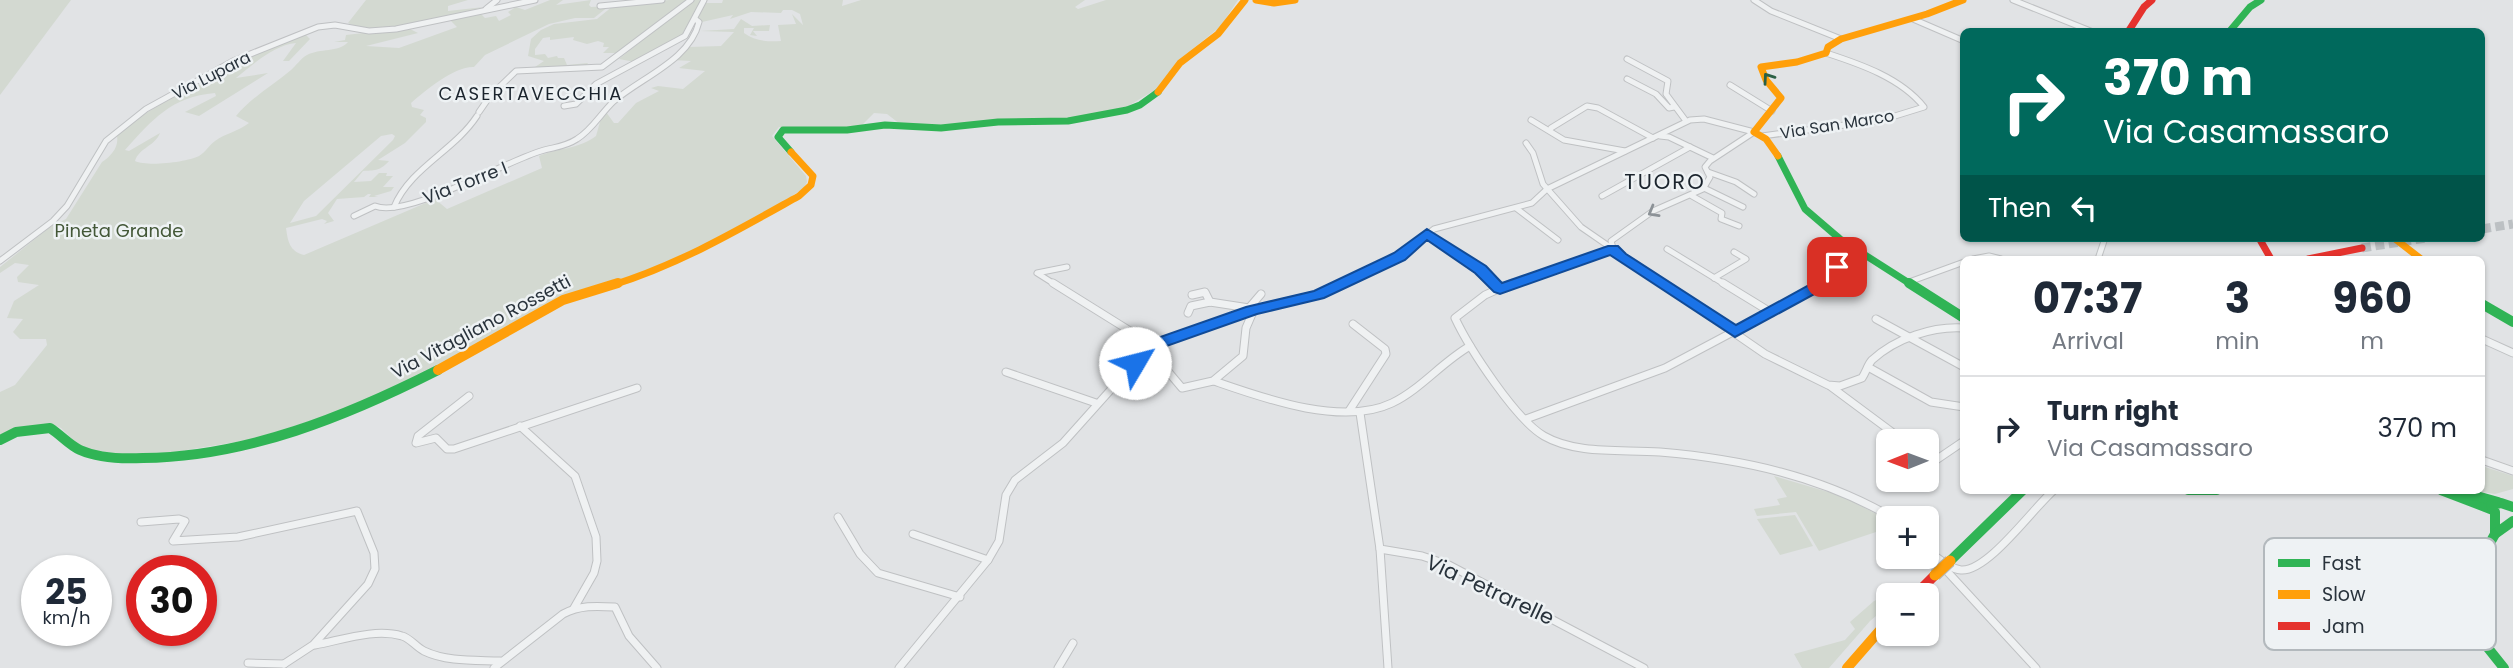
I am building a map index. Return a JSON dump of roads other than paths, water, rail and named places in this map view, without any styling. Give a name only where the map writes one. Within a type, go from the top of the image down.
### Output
[{"type":"main road","name":"Via Vitagliano Rossetti","points":[[0,440],[16,432],[50,428],[55,429],[64,441],[83,452],[144,460],[195,454],[287,434],[343,416],[386,397],[563,300],[683,260],[799,196],[813,182],[813,176],[778,137],[783,130],[847,130],[885,125],[941,128],[998,122],[1068,121],[1127,110],[1157,93],[1180,63],[1218,34],[1245,0]]},
{"type":"main road","points":[[1256,0],[1274,3],[1295,0]]},
{"type":"main road","points":[[1960,316],[1838,237],[1805,209],[1773,148],[1758,134],[1781,97],[1766,80],[1761,67],[1797,62],[1826,53],[1828,47],[1841,39],[1913,19],[1963,0]]},
{"type":"main road","points":[[2131,28],[2152,0]]},
{"type":"main road","points":[[2232,28],[2250,7],[2261,0]]},
{"type":"main road","points":[[2399,242],[2417,256]]},
{"type":"main road","points":[[2323,256],[2362,248]]},
{"type":"main road","points":[[2485,306],[2513,322]]},
{"type":"main road","points":[[1928,583],[2019,494]]},
{"type":"main road","points":[[2454,494],[2496,507],[2513,507]]},
{"type":"main road","points":[[2466,494],[2496,507],[2513,520],[2493,538]]},
{"type":"main road","points":[[2495,534],[2496,507]]},
{"type":"main road","points":[[1847,668],[1876,635]]},
{"type":"main road","points":[[2490,650],[2504,668]]},
{"type":"street","points":[[486,9],[497,0]]},
{"type":"street","name":"Via Lupara","points":[[0,261],[68,206],[92,163],[112,136],[146,109],[221,67],[318,27],[341,25],[369,31],[396,29],[535,0]]},
{"type":"street","points":[[600,6],[662,0]]},
{"type":"street","points":[[394,207],[397,197],[412,180],[466,133],[489,98],[516,71],[598,69],[691,0]]},
{"type":"street","points":[[564,106],[576,104],[596,84],[685,36],[705,0]]},
{"type":"street","points":[[1757,2],[1769,0]]},
{"type":"street","points":[[2013,0],[2083,28]]},
{"type":"street","points":[[1757,2],[1771,11],[1841,39]]},
{"type":"street","name":"Via Torre I","points":[[354,216],[375,206],[381,209],[394,207],[444,192],[534,154],[559,148],[581,136],[616,99],[687,46],[698,31],[699,22],[695,19]]},
{"type":"street","points":[[1913,19],[1960,39]]},
{"type":"street","name":"Via San Marco","points":[[1758,134],[1882,120],[1924,107],[1917,98],[1888,80],[1841,57],[1826,53]]},
{"type":"street","points":[[1627,59],[1668,81],[1666,94],[1686,121]]},
{"type":"street","points":[[1627,79],[1656,94],[1669,108],[1674,107]]},
{"type":"street","points":[[1730,85],[1772,111]]},
{"type":"street","points":[[1551,128],[1587,106],[1598,108],[1656,137],[1670,137],[1713,158]]},
{"type":"street","points":[[1531,120],[1564,141],[1625,151]]},
{"type":"street","points":[[899,668],[988,560],[999,541],[1004,501],[1021,473],[1047,458],[1149,347],[1250,309],[1319,295],[1399,257],[1427,233],[1455,221],[1537,201],[1547,189],[1686,121],[1704,120],[1758,134]]},
{"type":"street","points":[[1613,249],[1611,241],[1647,215],[1704,188],[1710,177],[1705,167],[1713,158],[1758,134]]},
{"type":"street","points":[[1526,143],[1533,153],[1536,168],[1547,189],[1581,227],[1766,355],[1828,385],[1888,429]]},
{"type":"street","points":[[1602,196],[1690,147]]},
{"type":"street","points":[[1707,172],[1736,182],[1754,194]]},
{"type":"street","points":[[1704,188],[1743,207]]},
{"type":"street","points":[[1692,196],[1722,213],[1721,219],[1739,226]]},
{"type":"street","points":[[1516,208],[1558,240]]},
{"type":"street","points":[[1427,233],[1481,270],[1500,289]]},
{"type":"street","points":[[1527,419],[1665,368],[1772,313],[1834,276],[1837,267],[1828,249],[1838,237]]},
{"type":"street","points":[[1613,249],[1500,289],[1469,303],[1455,318],[1470,346],[1540,433],[1574,445],[1699,456],[1743,464],[1810,481],[1854,496],[1876,508]]},
{"type":"street","points":[[1667,249],[1772,313]]},
{"type":"street","points":[[1714,278],[1746,259],[1734,252]]},
{"type":"street","points":[[1907,283],[1960,263]]},
{"type":"street","points":[[1067,267],[1037,273],[1116,321],[1149,347],[1155,359],[1182,387],[1213,381],[1283,403],[1360,413],[1391,404],[1419,385],[1452,355],[1470,346]]},
{"type":"street","points":[[1192,295],[1205,292],[1210,302]]},
{"type":"street","points":[[1213,381],[1243,356],[1250,309],[1261,294]]},
{"type":"street","points":[[1188,313],[1191,306],[1210,302],[1250,309]]},
{"type":"street","points":[[1876,319],[1960,365]]},
{"type":"street","points":[[1349,411],[1386,354],[1385,349],[1353,324]]},
{"type":"street","points":[[1828,385],[1840,386],[1862,378],[1870,361],[1908,338],[1942,326],[1960,328]]},
{"type":"street","points":[[2485,340],[2513,353]]},
{"type":"street","points":[[1868,367],[1931,402],[1960,406]]},
{"type":"street","points":[[1006,372],[1096,403]]},
{"type":"street","points":[[469,396],[418,436],[416,443],[436,438],[447,449],[454,449],[638,387]]},
{"type":"street","points":[[1360,413],[1380,549],[1388,668]]},
{"type":"street","points":[[313,645],[363,635],[392,633],[405,636],[413,646],[431,655],[497,665],[574,608],[594,573],[597,561],[596,537],[575,476],[520,426]]},
{"type":"street","points":[[1939,458],[1960,444]]},
{"type":"street","points":[[2485,461],[2513,471]]},
{"type":"street","points":[[1939,557],[1965,571],[1975,566],[2000,547],[2025,517],[2050,494]]},
{"type":"street","points":[[2496,507],[2513,502]]},
{"type":"street","points":[[141,522],[179,519],[185,521],[173,541],[238,537],[357,511],[374,553],[375,569],[368,584],[313,645],[286,666],[248,663]]},
{"type":"street","points":[[838,517],[860,554],[878,573],[960,597]]},
{"type":"street","points":[[913,534],[988,560]]},
{"type":"street","name":"Via Petrarelle","points":[[1380,549],[1422,556],[1449,565],[1644,668]]},
{"type":"street","points":[[1939,562],[2036,668]]},
{"type":"street","points":[[574,608],[615,607],[629,636],[657,668]]},
{"type":"street","points":[[1058,668],[1073,643]]},
{"type":"tunnel","points":[[2485,229],[2513,224]]},
{"type":"tunnel","points":[[2362,248],[2400,242]]},
{"type":"district","name":"CASERTAVECCHIA","points":[[531,94]]},
{"type":"district","name":"TUORO","points":[[1665,182]]},
{"type":"park label","name":"Pineta Grande","points":[[119,231]]}]
